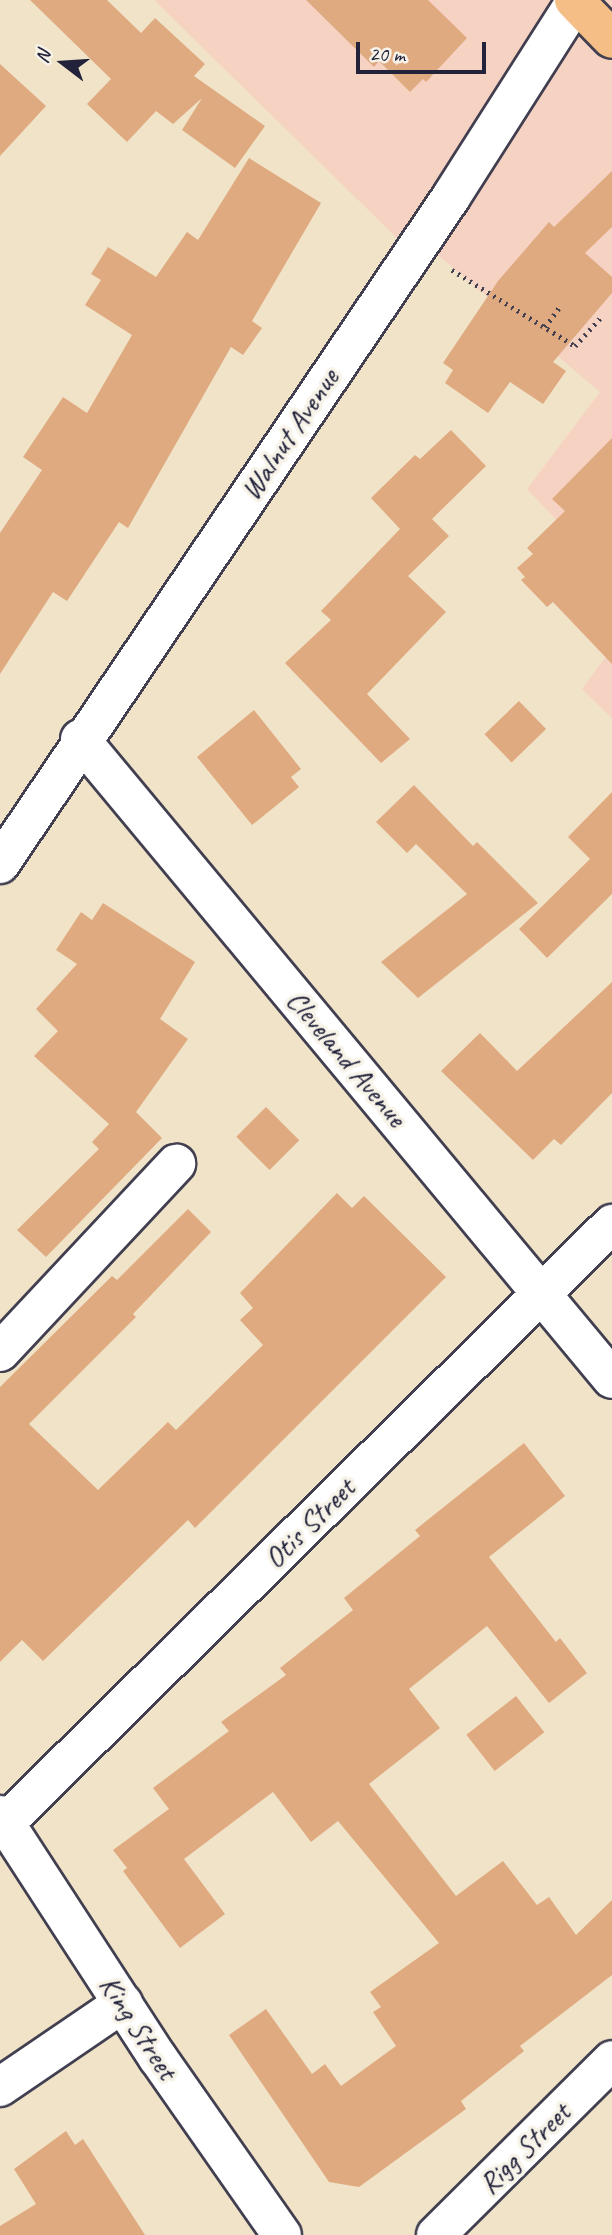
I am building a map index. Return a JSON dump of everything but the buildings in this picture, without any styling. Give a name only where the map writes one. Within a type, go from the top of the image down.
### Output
[{"type":"highway","points":[[575,1],[612,40]]},
{"type":"street","name":"Walnut Avenue","points":[[0,864],[80,739],[451,197],[575,1]]},
{"type":"street","name":"Cleveland Avenue","points":[[80,739],[612,1379]]},
{"type":"street","points":[[0,1352],[176,1164]]},
{"type":"street","name":"Otis Street","points":[[3,1819],[612,1224]]},
{"type":"street","name":"King Street","points":[[3,1819],[123,2003],[282,2235]]},
{"type":"street","points":[[0,2087],[123,2003]]},
{"type":"street","name":"Rigg Street","points":[[436,2235],[612,2060]]},
{"type":"path","points":[[452,270],[575,346],[600,318]]},
{"type":"path","points":[[545,327],[559,309]]},
{"type":"shaded area","points":[[154,0],[612,0],[612,578],[527,489],[600,392],[419,239],[410,251]]},
{"type":"shaded area","points":[[612,648],[612,718],[582,689]]}]
